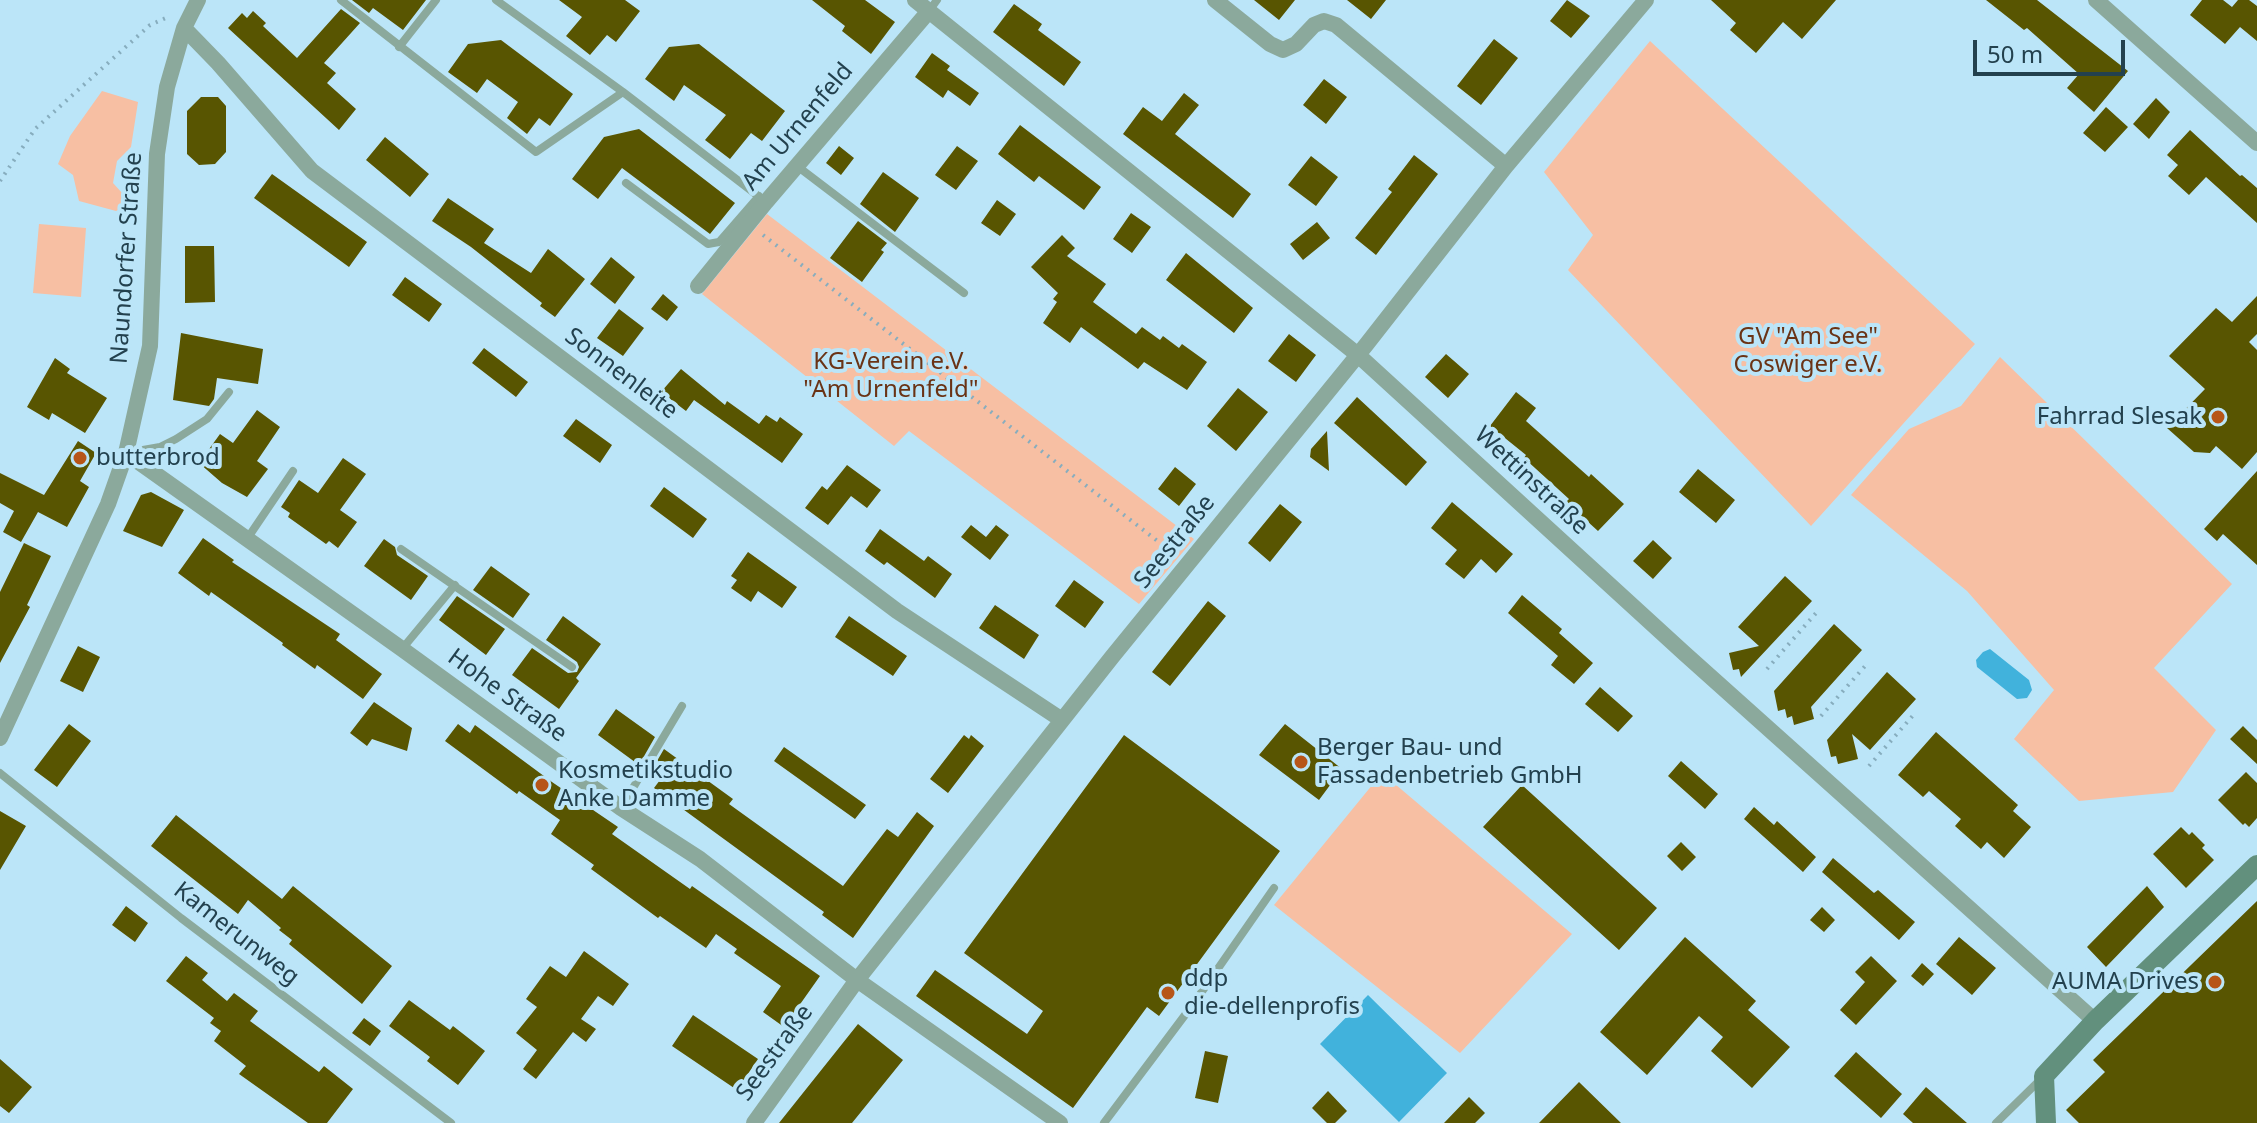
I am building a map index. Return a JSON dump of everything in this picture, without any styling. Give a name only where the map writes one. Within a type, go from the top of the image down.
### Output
[{"type":"street","name":"Wettinstraße","points":[[915,0],[933,5],[1358,355],[1684,653],[2095,1021]]},
{"type":"street","points":[[1215,0],[1270,44],[1283,50],[1296,44],[1314,25],[1324,21],[1336,25],[1506,166]]},
{"type":"street","name":"Seestraße","points":[[754,1123],[857,980],[1062,720],[1358,355],[1506,166],[1646,0]]},
{"type":"street","points":[[2096,0],[2257,143]]},
{"type":"street","name":"Naundorfer Straße","points":[[0,738],[108,504],[126,453],[150,346],[157,154],[167,87],[184,28],[196,2]]},
{"type":"street","name":"Am Urnenfeld","points":[[698,286],[762,199],[797,166],[933,5]]},
{"type":"street","name":"Sonnenleite","points":[[184,28],[312,171],[897,611],[1062,720]]},
{"type":"street","name":"Hohe Straße","points":[[126,453],[621,808],[700,859],[857,980],[1060,1123]]},
{"type":"street","points":[[2046,1123],[2044,1076],[2095,1021],[2257,865]]},
{"type":"lane","points":[[341,0],[536,152],[623,92]]},
{"type":"lane","points":[[399,47],[436,0]]},
{"type":"lane","points":[[496,0],[623,92],[762,199],[719,242],[708,244],[626,183]]},
{"type":"lane","points":[[797,166],[964,293]]},
{"type":"lane","points":[[126,453],[160,447],[176,439],[207,419],[229,392]]},
{"type":"lane","points":[[247,539],[293,471]]},
{"type":"lane","points":[[401,549],[572,667]]},
{"type":"lane","points":[[402,649],[455,585]]},
{"type":"lane","points":[[621,808],[682,706]]},
{"type":"lane","name":"Kamerunweg","points":[[0,773],[181,918],[451,1123]]},
{"type":"lane","points":[[1104,1123],[1194,1003],[1274,888]]},
{"type":"lane","points":[[1996,1123],[2044,1076]]},
{"type":"path","points":[[0,181],[35,129],[150,25],[196,2]]},
{"type":"path","points":[[761,233],[1188,564]]},
{"type":"path","points":[[1767,669],[1816,613]]},
{"type":"path","points":[[1821,716],[1866,665]]},
{"type":"path","points":[[1869,766],[1916,712]]},
{"type":"green space","name":"GV \"Am See\" Coswiger e.V.","points":[[1650,41],[1975,344],[1811,526],[1568,270],[1593,235],[1544,172]]},
{"type":"green space","points":[[102,91],[138,102],[131,147],[117,161],[113,183],[123,194],[122,208],[116,211],[79,201],[73,175],[58,164],[70,136]]},
{"type":"green space","name":"KG-Verein e.V. \"Am Urnenfeld\"","points":[[767,214],[1194,539],[1139,604],[909,431],[894,446],[702,294]]},
{"type":"green space","points":[[39,224],[86,228],[81,297],[33,293]]},
{"type":"green space","points":[[2000,357],[2232,584],[2154,668],[2216,730],[2173,792],[2079,801],[2014,739],[2054,690],[1967,591],[1851,495],[1909,429],[1961,406]]},
{"type":"green space","points":[[1382,773],[1572,934],[1460,1053],[1274,905]]},
{"type":"water","points":[[1990,649],[2029,680],[2032,690],[2027,698],[2017,699],[1977,667],[1976,660]]},
{"type":"water","points":[[1368,995],[1447,1073],[1399,1122],[1320,1044]]},
{"type":"building","points":[[352,0],[426,0],[403,30],[373,8],[369,13]]},
{"type":"building","points":[[559,0],[625,0],[640,11],[616,42],[607,35],[590,55],[566,36],[582,17]]},
{"type":"building","points":[[812,0],[865,0],[895,22],[871,54],[842,31],[845,26]]},
{"type":"building","points":[[1254,0],[1295,0],[1279,20]]},
{"type":"building","points":[[1347,0],[1386,0],[1371,19]]},
{"type":"building","points":[[1567,0],[1590,16],[1571,38],[1550,21]]},
{"type":"building","points":[[1711,0],[1836,0],[1802,39],[1783,22],[1756,53],[1730,30],[1736,23]]},
{"type":"building","points":[[1986,0],[2037,0],[2128,71],[2094,112],[2067,88],[2079,74],[2027,28],[2024,30]]},
{"type":"building","points":[[2202,0],[2223,0],[2232,7],[2238,0],[2249,0],[2257,6],[2257,41],[2240,27],[2225,44],[2190,15]]},
{"type":"building","points":[[1014,4],[1042,24],[1038,30],[1081,62],[1064,86],[993,32]]},
{"type":"building","points":[[341,9],[360,23],[324,63],[336,73],[327,83],[356,109],[339,130],[228,28],[242,13],[247,18],[253,11],[266,23],[263,26],[297,58]]},
{"type":"building","points":[[1494,39],[1518,58],[1481,105],[1457,86]]},
{"type":"building","points":[[501,40],[573,94],[550,126],[539,118],[527,134],[507,118],[518,102],[487,79],[477,93],[448,72],[468,44]]},
{"type":"building","points":[[699,44],[785,111],[762,141],[751,133],[730,159],[705,140],[726,115],[684,85],[674,101],[645,79],[669,47]]},
{"type":"building","points":[[932,53],[950,66],[947,70],[979,93],[970,106],[948,90],[943,98],[915,77]]},
{"type":"building","points":[[1324,79],[1347,97],[1326,124],[1303,105]]},
{"type":"building","points":[[1184,93],[1199,105],[1175,134],[1251,194],[1233,218],[1123,134],[1143,107],[1162,121]]},
{"type":"building","points":[[201,97],[218,97],[226,106],[226,152],[215,164],[199,165],[187,154],[187,111]]},
{"type":"building","points":[[2156,98],[2170,112],[2149,139],[2133,124]]},
{"type":"building","points":[[2106,107],[2128,127],[2105,152],[2083,133]]},
{"type":"building","points":[[1020,125],[1101,187],[1084,210],[1039,176],[1034,182],[998,154]]},
{"type":"building","points":[[639,129],[735,203],[710,234],[622,168],[598,199],[572,179],[604,137]]},
{"type":"building","points":[[2190,130],[2257,188],[2257,223],[2206,177],[2189,195],[2168,176],[2178,165],[2167,155]]},
{"type":"building","points":[[385,137],[429,174],[410,197],[366,160]]},
{"type":"building","points":[[839,146],[854,158],[841,175],[826,163]]},
{"type":"building","points":[[957,146],[978,161],[956,190],[935,175]]},
{"type":"building","points":[[1414,155],[1438,174],[1376,255],[1355,238],[1392,192],[1388,189]]},
{"type":"building","points":[[1311,156],[1338,177],[1316,206],[1288,185]]},
{"type":"building","points":[[883,172],[919,198],[895,232],[860,204]]},
{"type":"building","points":[[272,174],[367,242],[349,267],[254,198]]},
{"type":"building","points":[[448,198],[494,229],[484,243],[531,273],[548,249],[585,279],[555,317],[540,306],[542,303],[471,247],[432,221]]},
{"type":"building","points":[[997,200],[1016,214],[1000,236],[981,223]]},
{"type":"building","points":[[1131,213],[1151,227],[1132,253],[1113,239]]},
{"type":"building","points":[[858,221],[887,243],[862,282],[830,258]]},
{"type":"building","points":[[1317,222],[1330,238],[1303,260],[1290,244]]},
{"type":"building","points":[[1062,235],[1075,248],[1067,256],[1106,284],[1093,302],[1136,334],[1142,327],[1160,340],[1163,336],[1179,348],[1182,344],[1207,362],[1187,390],[1144,362],[1138,369],[1081,327],[1070,343],[1043,323],[1057,302],[1053,299],[1058,293],[1031,267]]},
{"type":"building","points":[[185,246],[214,246],[215,302],[185,303]]},
{"type":"building","points":[[1186,253],[1253,308],[1234,333],[1166,280]]},
{"type":"building","points":[[611,257],[635,277],[615,304],[590,284]]},
{"type":"building","points":[[405,277],[442,304],[429,322],[392,295]]},
{"type":"building","points":[[663,294],[678,307],[667,321],[651,309]]},
{"type":"building","points":[[2257,296],[2257,334],[2249,342],[2257,350],[2257,452],[2242,469],[2216,446],[2210,453],[2194,452],[2167,428],[2205,389],[2169,356],[2216,308],[2232,322]]},
{"type":"building","points":[[619,309],[644,328],[623,356],[597,338]]},
{"type":"building","points":[[181,333],[263,349],[258,384],[217,378],[214,399],[209,406],[173,400]]},
{"type":"building","points":[[1289,334],[1316,355],[1296,382],[1268,361]]},
{"type":"building","points":[[484,348],[528,382],[516,397],[472,363]]},
{"type":"building","points":[[1446,354],[1469,374],[1448,398],[1425,377]]},
{"type":"building","points":[[55,358],[70,369],[67,373],[107,398],[85,433],[52,413],[49,420],[27,407]]},
{"type":"building","points":[[681,369],[725,405],[727,401],[759,424],[766,415],[777,422],[780,417],[803,434],[782,463],[694,400],[686,411],[661,392]]},
{"type":"building","points":[[1238,388],[1268,412],[1236,451],[1207,426]]},
{"type":"building","points":[[1516,392],[1536,408],[1526,421],[1624,504],[1598,531],[1566,502],[1569,499],[1524,458],[1526,455],[1490,426]]},
{"type":"building","points":[[1357,397],[1427,462],[1406,486],[1334,423]]},
{"type":"building","points":[[257,410],[280,427],[257,461],[268,469],[247,497],[222,483],[199,463],[220,434],[233,443]]},
{"type":"building","points":[[576,419],[612,445],[600,463],[563,436]]},
{"type":"building","points":[[1327,431],[1329,471],[1310,457],[1311,449]]},
{"type":"building","points":[[78,441],[96,453],[80,481],[89,487],[67,527],[38,512],[21,542],[3,532],[14,511],[0,503],[0,473],[44,495]]},
{"type":"building","points":[[343,458],[366,474],[340,510],[357,522],[338,548],[329,541],[326,544],[288,517],[290,513],[281,507],[299,480],[318,493]]},
{"type":"building","points":[[847,465],[881,490],[867,508],[851,496],[828,525],[805,508],[822,486],[827,490]]},
{"type":"building","points":[[1175,467],[1196,484],[1179,506],[1158,489]]},
{"type":"building","points":[[1698,469],[1735,500],[1716,523],[1679,492]]},
{"type":"building","points":[[2257,471],[2257,565],[2223,534],[2217,541],[2204,529]]},
{"type":"building","points":[[664,487],[707,519],[693,538],[650,506]]},
{"type":"building","points":[[151,492],[184,510],[162,547],[123,531],[141,495]]},
{"type":"building","points":[[1452,502],[1513,554],[1496,573],[1481,559],[1464,579],[1445,564],[1457,550],[1431,528]]},
{"type":"building","points":[[1280,504],[1302,522],[1270,562],[1248,543]]},
{"type":"building","points":[[971,525],[986,537],[996,525],[1009,535],[990,560],[961,537]]},
{"type":"building","points":[[880,529],[924,561],[928,556],[952,574],[935,598],[887,562],[884,565],[865,551]]},
{"type":"building","points":[[203,538],[234,560],[232,562],[340,634],[336,640],[382,674],[363,699],[317,665],[315,669],[211,592],[209,596],[178,573]]},
{"type":"building","points":[[384,539],[395,547],[397,555],[428,576],[411,600],[364,566]]},
{"type":"building","points":[[1653,540],[1672,558],[1653,579],[1633,561]]},
{"type":"building","points":[[24,543],[51,556],[27,605],[30,607],[0,663],[0,592]]},
{"type":"building","points":[[748,552],[797,587],[782,608],[758,591],[751,602],[731,588],[737,580],[731,576]]},
{"type":"building","points":[[491,566],[530,594],[513,618],[473,590]]},
{"type":"building","points":[[1785,576],[1812,601],[1741,677],[1739,669],[1733,670],[1729,653],[1759,646],[1738,627]]},
{"type":"building","points":[[1074,580],[1104,602],[1085,628],[1055,606]]},
{"type":"building","points":[[1522,595],[1562,629],[1559,633],[1593,663],[1574,684],[1551,665],[1558,656],[1508,613]]},
{"type":"building","points":[[457,596],[505,629],[486,655],[439,620]]},
{"type":"building","points":[[1208,601],[1226,616],[1170,686],[1152,672]]},
{"type":"building","points":[[995,605],[1039,635],[1024,659],[979,628]]},
{"type":"building","points":[[563,616],[601,644],[576,678],[579,681],[559,709],[512,675],[532,648],[568,673],[577,672],[577,662],[546,640]]},
{"type":"building","points":[[849,616],[907,656],[893,676],[835,637]]},
{"type":"building","points":[[1834,624],[1862,650],[1811,707],[1814,719],[1794,725],[1792,716],[1787,718],[1785,709],[1778,711],[1774,691]]},
{"type":"building","points":[[78,646],[100,657],[83,692],[60,681]]},
{"type":"building","points":[[1887,672],[1916,699],[1870,750],[1852,734],[1858,759],[1838,764],[1836,756],[1831,757],[1827,740]]},
{"type":"building","points":[[1600,687],[1633,716],[1618,732],[1585,704]]},
{"type":"building","points":[[374,702],[412,728],[407,751],[372,739],[367,746],[350,733]]},
{"type":"building","points":[[616,709],[655,737],[639,765],[598,735]]},
{"type":"building","points":[[69,724],[91,741],[57,787],[34,770]]},
{"type":"building","points":[[458,724],[470,733],[475,725],[618,827],[612,834],[820,976],[784,1027],[763,1012],[781,986],[734,953],[737,949],[716,934],[706,948],[660,916],[658,918],[591,869],[594,865],[551,834],[560,820],[519,791],[517,794],[445,741]]},
{"type":"building","name":"Berger Bau- und Fassadenbetrieb GmbH","points":[[1285,724],[1342,769],[1319,800],[1259,755]]},
{"type":"building","points":[[2243,726],[2257,740],[2257,764],[2230,739]]},
{"type":"building","points":[[1936,732],[2018,805],[2013,811],[2031,827],[2004,858],[1987,842],[1981,849],[1955,826],[1961,819],[1929,791],[1923,797],[1898,775]]},
{"type":"building","points":[[964,735],[969,739],[971,735],[984,746],[948,793],[930,779]]},
{"type":"building","points":[[1124,735],[1280,851],[1159,1016],[1147,1007],[1073,1108],[916,996],[935,970],[1027,1034],[1043,1011],[964,953]]},
{"type":"building","points":[[784,747],[866,805],[855,819],[774,761]]},
{"type":"building","points":[[664,749],[733,799],[729,804],[843,886],[887,829],[898,837],[917,812],[934,826],[853,938],[822,915],[824,912],[654,788],[660,780],[650,773]]},
{"type":"building","points":[[1681,761],[1718,794],[1705,809],[1668,776]]},
{"type":"building","points":[[2246,772],[2257,783],[2257,818],[2249,827],[2245,823],[2243,825],[2218,800]]},
{"type":"building","points":[[1522,785],[1657,908],[1619,950],[1483,827]]},
{"type":"building","points":[[1754,807],[1774,825],[1777,821],[1816,857],[1803,872],[1744,819]]},
{"type":"building","points":[[0,811],[26,826],[0,870]]},
{"type":"building","points":[[176,815],[282,899],[293,886],[392,966],[362,1004],[289,944],[292,940],[279,930],[281,928],[248,900],[238,914],[151,846]]},
{"type":"building","points":[[2181,827],[2189,835],[2192,832],[2205,845],[2202,848],[2214,860],[2186,888],[2153,854]]},
{"type":"building","points":[[1681,842],[1696,857],[1682,871],[1667,856]]},
{"type":"building","points":[[1833,858],[1874,893],[1878,890],[1915,922],[1899,940],[1822,872]]},
{"type":"building","points":[[2147,886],[2164,907],[2106,967],[2087,947]]},
{"type":"building","name":"AUMA Drives","points":[[2257,901],[2257,1123],[2079,1123],[2066,1110],[2105,1072],[2093,1060]]},
{"type":"building","points":[[126,906],[148,923],[135,942],[112,925]]},
{"type":"building","points":[[1822,907],[1835,920],[1824,932],[1810,920]]},
{"type":"building","points":[[1685,937],[1756,1001],[1748,1010],[1790,1047],[1752,1088],[1711,1051],[1723,1037],[1699,1016],[1647,1075],[1600,1032]]},
{"type":"building","points":[[1959,937],[1996,968],[1972,995],[1936,964]]},
{"type":"building","points":[[584,951],[629,984],[613,1006],[598,996],[581,1019],[596,1029],[586,1042],[573,1032],[536,1079],[523,1069],[537,1050],[516,1033],[537,1007],[526,999],[550,966],[566,977]]},
{"type":"building","points":[[186,956],[208,973],[202,980],[227,1001],[234,993],[258,1011],[250,1021],[319,1072],[324,1066],[353,1089],[327,1123],[308,1123],[239,1074],[246,1066],[214,1041],[221,1031],[210,1023],[214,1018],[166,981]]},
{"type":"building","points":[[1871,956],[1897,981],[1856,1025],[1840,1010],[1865,982],[1855,972]]},
{"type":"building","points":[[1922,963],[1934,974],[1923,986],[1911,976]]},
{"type":"building","points":[[409,1000],[450,1030],[453,1026],[485,1051],[458,1085],[427,1061],[430,1057],[389,1026]]},
{"type":"building","points":[[693,1015],[758,1059],[737,1090],[672,1046]]},
{"type":"building","points":[[364,1018],[381,1031],[370,1046],[352,1033]]},
{"type":"building","points":[[858,1024],[903,1060],[852,1123],[779,1123]]},
{"type":"building","points":[[1205,1051],[1228,1056],[1218,1103],[1195,1098]]},
{"type":"building","points":[[1856,1052],[1902,1094],[1881,1118],[1834,1076]]},
{"type":"building","points":[[0,1059],[32,1087],[9,1113],[0,1106]]},
{"type":"building","points":[[1579,1082],[1621,1123],[1539,1123]]},
{"type":"building","points":[[1926,1087],[1967,1123],[1913,1123],[1903,1114]]},
{"type":"building","points":[[1328,1091],[1347,1111],[1335,1123],[1327,1123],[1312,1108]]},
{"type":"building","points":[[1469,1097],[1485,1113],[1475,1123],[1444,1123]]},
{"type":"place","name":"Fahrrad Slesak","points":[[2218,417]]},
{"type":"place","name":"butterbrod","points":[[80,458]]},
{"type":"place","name":"Berger Bau- und Fassadenbetrieb GmbH","points":[[1301,762]]},
{"type":"place","name":"Kosmetikstudio Anke Damme","points":[[542,785]]},
{"type":"place","name":"AUMA Drives","points":[[2215,982]]},
{"type":"place","name":"ddp die-dellenprofis","points":[[1168,993]]}]
